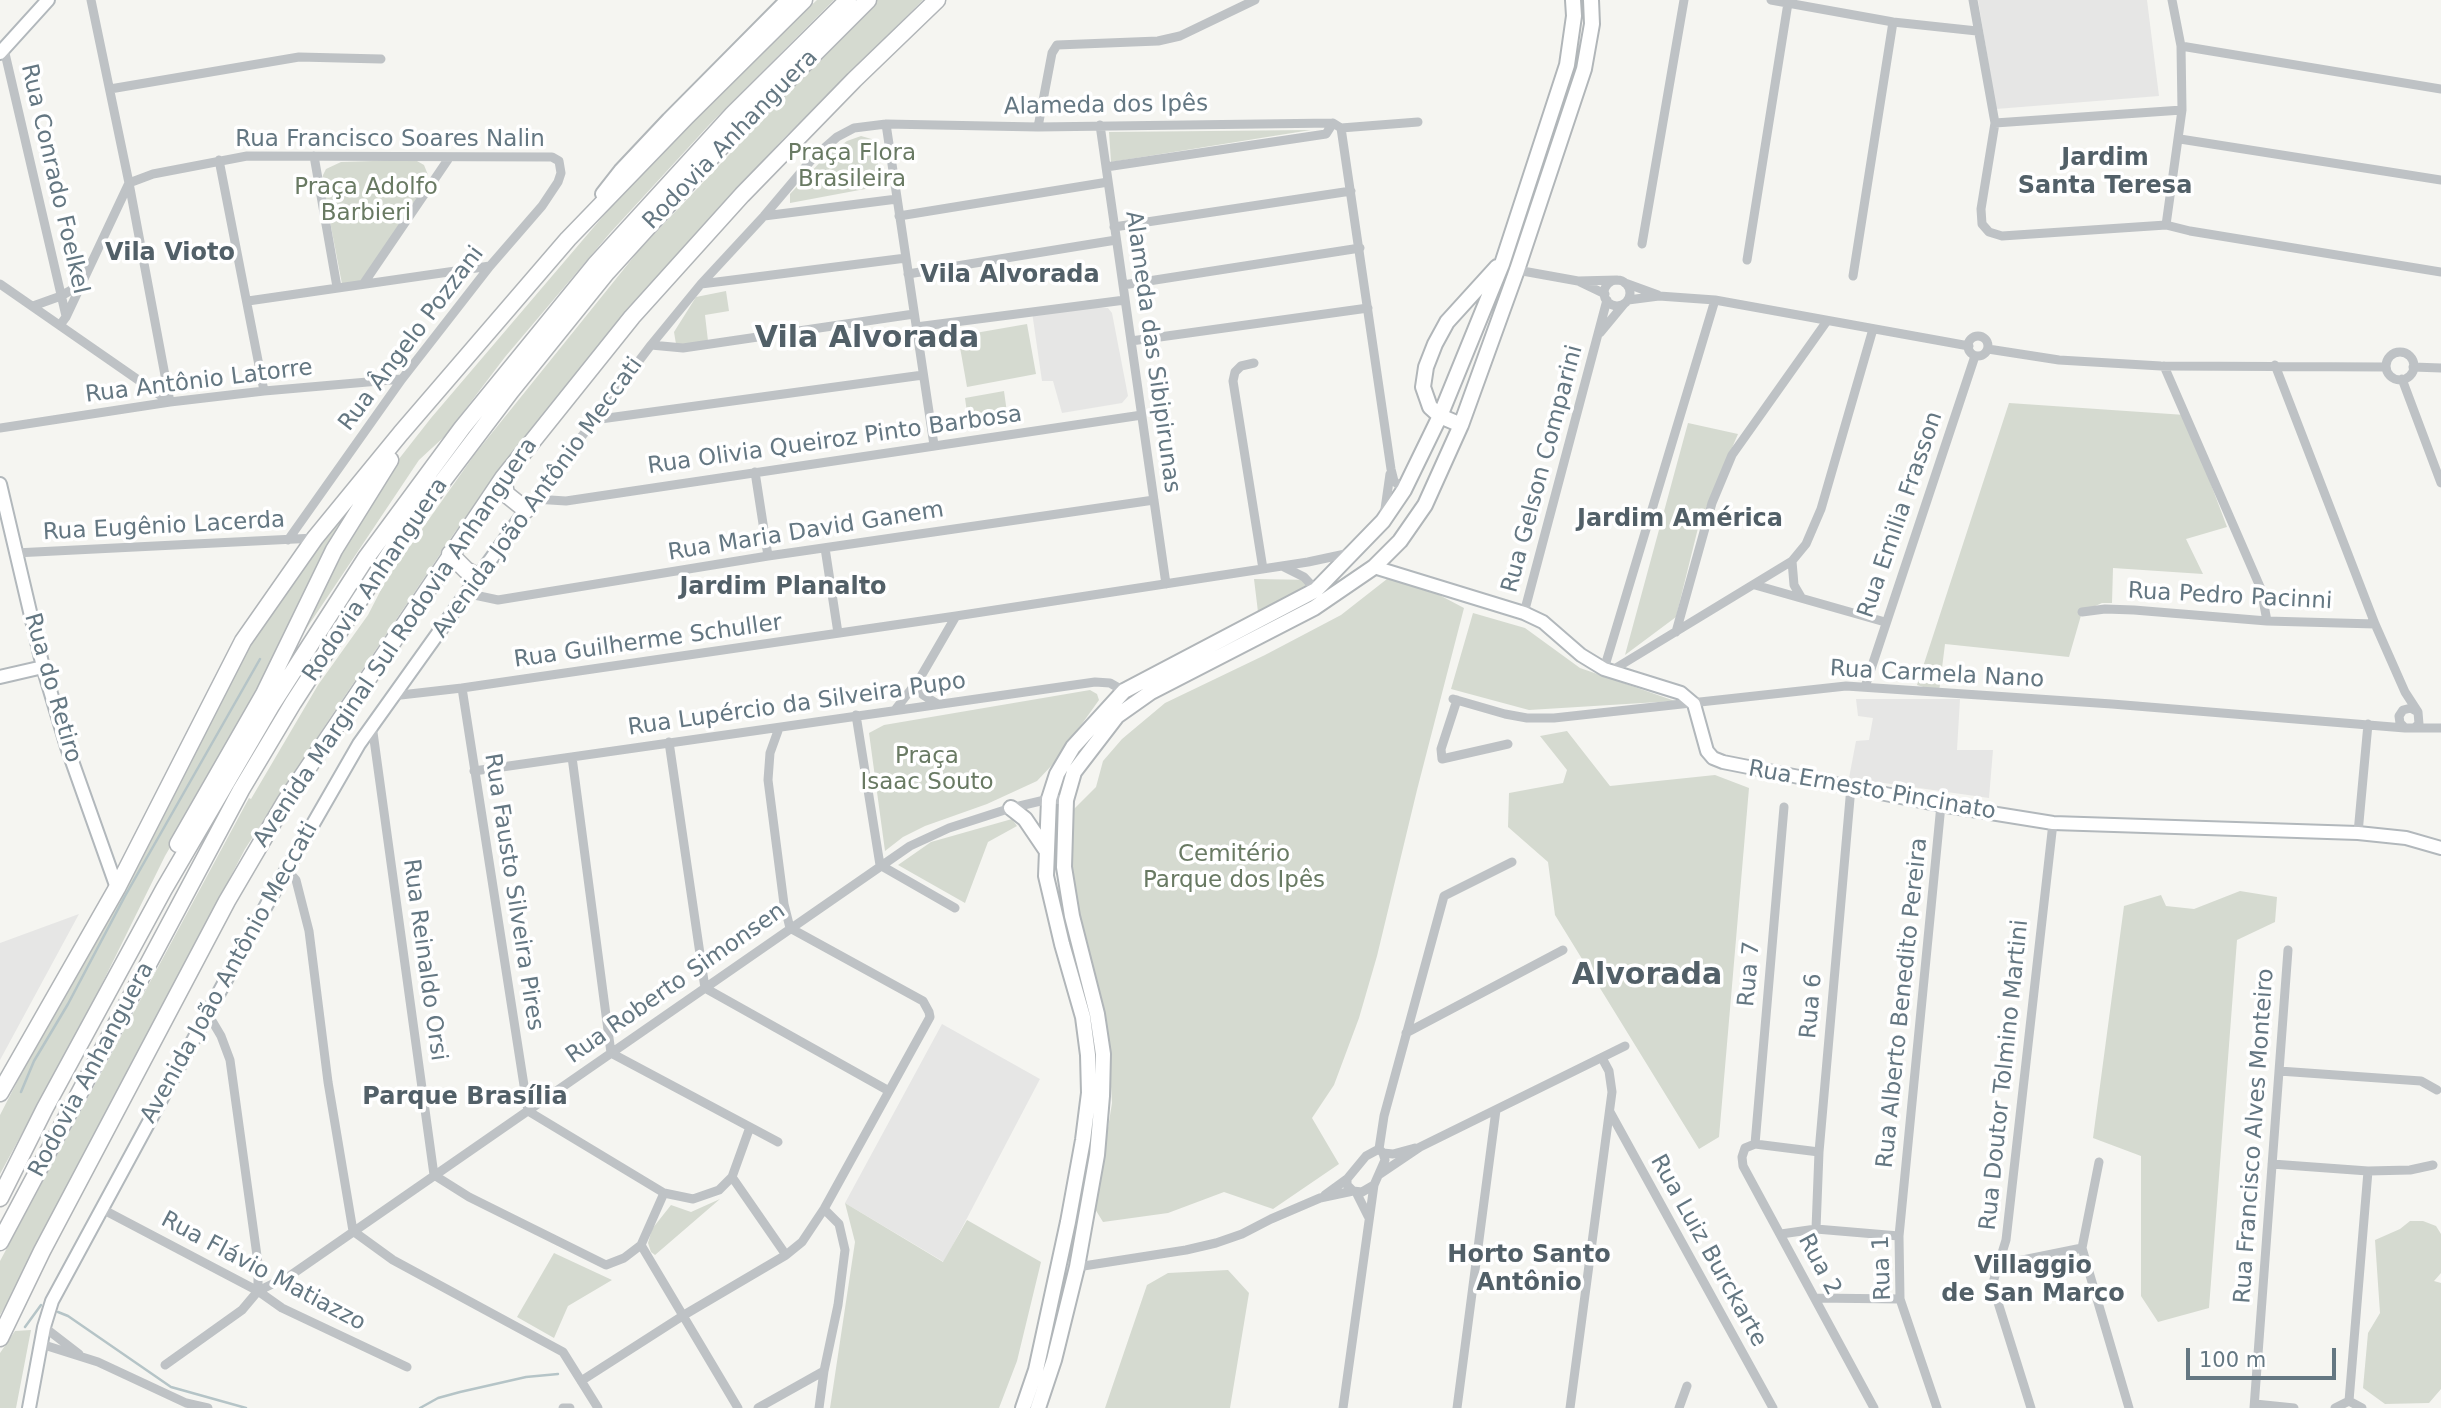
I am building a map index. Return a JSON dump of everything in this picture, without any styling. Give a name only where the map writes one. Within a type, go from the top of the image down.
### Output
[{"type":"highway","points":[[0,1093],[117,888],[243,641],[315,538],[401,433],[569,239],[686,117],[804,0]]},
{"type":"highway","name":"Rodovia Anhanguera","points":[[0,1198],[127,954],[271,706],[387,528],[462,428],[595,265],[733,114],[848,0]]},
{"type":"highway","name":"Rodovia Anhanguera","points":[[0,1242],[241,790],[399,539],[511,391],[607,272],[716,152],[868,0]]},
{"type":"highway","name":"Avenida Marginal Sul Rodovia Anhanguera","points":[[0,1338],[42,1251],[227,901],[272,824],[503,478],[632,317],[742,195],[854,80],[937,0]]},
{"type":"highway","points":[[127,954],[163,871],[264,694],[351,520],[394,454],[463,363]]},
{"type":"highway","points":[[503,478],[506,494],[530,505]]},
{"type":"highway","points":[[450,554],[466,570],[477,576]]},
{"type":"highway","points":[[0,1321],[42,1251]]},
{"type":"main road","points":[[2,51],[48,0]]},
{"type":"main road","points":[[569,239],[621,171],[727,59],[788,0]]},
{"type":"main road","points":[[1023,1408],[1036,1370],[1083,1140],[1089,1093],[1083,1017],[1046,876],[1049,799],[1059,770],[1073,747],[1124,691],[1316,590],[1381,524],[1404,490],[1440,416],[1502,264],[1567,65],[1574,16],[1573,0]]},
{"type":"main road","points":[[1114,720],[1151,692],[1314,608],[1374,568],[1400,541],[1425,505],[1461,425],[1517,270],[1584,69],[1592,24],[1591,0]]},
{"type":"main road","points":[[1502,264],[1517,270]]},
{"type":"main road","points":[[1461,425],[1440,416],[1427,401],[1423,387],[1430,355],[1452,316],[1502,264]]},
{"type":"main road","name":"Rua do Retiro","points":[[0,484],[2,502],[43,667],[67,747],[117,888]]},
{"type":"main road","points":[[1404,490],[1425,505]]},
{"type":"main road","name":"Avenida João Antônio Meccati","points":[[29,1408],[44,1327],[52,1301],[286,869],[318,812],[392,696],[530,505]]},
{"type":"main road","points":[[1381,524],[1367,561],[1374,568],[1524,613],[1543,622],[1581,655],[1607,670],[1681,693],[1694,704]]},
{"type":"main road","points":[[0,677],[43,667]]},
{"type":"main road","points":[[1038,1408],[1054,1360],[1077,1267],[1097,1155],[1104,1054],[1097,1014],[1072,916],[1064,867],[1066,800],[1074,772],[1123,706],[1124,691]]},
{"type":"main road","name":"Rua Ernesto Pincinato","points":[[1694,704],[1707,751],[1713,758],[1748,768],[1941,805],[2053,823],[2358,833],[2406,838],[2441,848]]},
{"type":"main road","points":[[1011,808],[1025,819],[1047,852]]},
{"type":"main road","points":[[1061,1250],[1066,1265],[1077,1267]]},
{"type":"street","points":[[91,0],[170,402]]},
{"type":"street","points":[[1038,127],[1052,53],[1057,45],[1158,41],[1192,31],[1255,0]]},
{"type":"street","points":[[1642,244],[1684,0]]},
{"type":"street","points":[[1771,0],[1893,22],[1977,31]]},
{"type":"street","points":[[1973,0],[1995,123],[1981,209],[1982,223],[1989,232],[2001,236],[2166,225],[2441,272]]},
{"type":"street","points":[[2166,225],[2182,110],[2181,47],[2172,0]]},
{"type":"street","points":[[1747,260],[1788,4]]},
{"type":"street","points":[[1853,276],[1893,22]]},
{"type":"street","points":[[2181,47],[2441,89]]},
{"type":"street","name":"Rua Conrado Foelkel","points":[[2,51],[61,296],[63,321]]},
{"type":"street","points":[[110,89],[299,57],[381,59]]},
{"type":"street","points":[[1995,123],[2182,110]]},
{"type":"street","name":"Alameda dos Ipês","points":[[869,125],[1337,126],[1418,122]]},
{"type":"street","points":[[886,124],[934,445]]},
{"type":"street","name":"Avenida João Antônio Meccati","points":[[530,505],[651,345],[701,284],[821,151],[837,137],[854,128],[869,125]]},
{"type":"street","name":"Alameda das Sibipirunas","points":[[1100,125],[1166,584]]},
{"type":"street","points":[[1106,167],[1326,134],[1337,126],[1360,248],[1391,469],[1394,481],[1404,490]]},
{"type":"street","points":[[2180,139],[2441,180]]},
{"type":"street","name":"Rua Francisco Soares Nalin","points":[[129,183],[153,174],[247,156],[552,157],[559,161]]},
{"type":"street","points":[[314,156],[337,287]]},
{"type":"street","points":[[363,283],[449,158]]},
{"type":"street","points":[[219,160],[264,391]]},
{"type":"street","name":"Rua Ângelo Pozzani","points":[[288,540],[402,379],[490,266],[542,206],[558,182],[561,173],[559,161]]},
{"type":"street","points":[[899,216],[1108,182]]},
{"type":"street","points":[[63,321],[129,183]]},
{"type":"street","points":[[1114,227],[1351,191]]},
{"type":"street","points":[[764,216],[897,199]]},
{"type":"street","points":[[908,274],[1116,240]]},
{"type":"street","points":[[1123,285],[1360,248]]},
{"type":"street","points":[[701,284],[906,258]]},
{"type":"street","points":[[248,301],[490,266]]},
{"type":"street","points":[[1517,270],[1578,281],[1621,282],[1659,296]]},
{"type":"street","points":[[1578,281],[1616,306],[1659,296],[1715,300],[1969,346]]},
{"type":"street","points":[[1606,297],[1607,286],[1621,282]]},
{"type":"street","points":[[1621,282],[1629,289],[1626,302]]},
{"type":"street","points":[[0,284],[33,306],[63,321],[170,402]]},
{"type":"street","points":[[33,306],[61,296],[82,284]]},
{"type":"street","name":"Rua Gelson Comparini","points":[[1524,613],[1599,334],[1606,297]]},
{"type":"street","points":[[916,327],[1125,300]]},
{"type":"street","points":[[1607,670],[1715,300]]},
{"type":"street","name":"Rua Gelson Comparini","points":[[1599,334],[1626,302]]},
{"type":"street","points":[[1131,341],[1368,308]]},
{"type":"street","points":[[651,345],[682,348],[914,314]]},
{"type":"street","points":[[1676,632],[1712,503],[1732,455],[1827,321]]},
{"type":"street","points":[[1607,670],[1755,585],[1792,561],[1806,544],[1821,509],[1874,330]]},
{"type":"street","points":[[1979,336],[1986,339],[1988,349],[1984,354],[1975,356],[1970,352],[1969,346],[1973,338],[1979,336]]},
{"type":"street","points":[[1988,349],[2059,360],[2164,366],[2386,367]]},
{"type":"street","points":[[2399,352],[2411,358],[2413,367],[2410,375],[2402,379],[2393,378],[2386,367],[2388,359],[2399,352]]},
{"type":"street","name":"Rua Emilia Frasson","points":[[1865,687],[1975,356]]},
{"type":"street","points":[[1254,363],[1241,366],[1235,372],[1233,381],[1263,569]]},
{"type":"street","points":[[2275,365],[2375,624],[2419,714],[2419,723],[2410,728],[2400,723],[2406,704],[2406,692]]},
{"type":"street","points":[[2164,366],[2262,589],[2267,621]]},
{"type":"street","points":[[2413,367],[2441,368]]},
{"type":"street","points":[[593,420],[923,375]]},
{"type":"street","name":"Rua Antônio Latorre","points":[[0,428],[170,402],[402,379]]},
{"type":"street","points":[[2402,379],[2436,460],[2441,483]]},
{"type":"street","name":"Rua Olivia Queiroz Pinto Barbosa","points":[[530,505],[1142,415]]},
{"type":"street","points":[[1381,524],[1391,469]]},
{"type":"street","points":[[755,472],[768,556]]},
{"type":"street","name":"Rua Maria David Ganem","points":[[466,593],[498,600],[768,556],[1154,500]]},
{"type":"street","name":"Rua Eugênio Lacerda","points":[[15,553],[315,538]]},
{"type":"street","points":[[825,548],[838,633]]},
{"type":"street","name":"Rua Guilherme Schuller","points":[[392,696],[956,616],[1282,566],[1355,552]]},
{"type":"street","points":[[1792,561],[1794,585],[1801,597]]},
{"type":"street","points":[[1282,566],[1304,577],[1316,590]]},
{"type":"street","points":[[1755,585],[1885,622]]},
{"type":"street","name":"Rua Pedro Pacinni","points":[[2082,612],[2105,609],[2134,610],[2267,621],[2375,624]]},
{"type":"street","points":[[895,710],[920,678],[956,616]]},
{"type":"street","points":[[920,678],[923,695],[927,700],[938,704]]},
{"type":"street","name":"Rua Lupércio da Silveira Pupo","points":[[474,771],[1095,682],[1110,683],[1124,691]]},
{"type":"street","name":"Rua Carmela Nano","points":[[1508,744],[1442,759],[1440,749],[1455,699],[1505,714],[1527,718],[1554,718],[1846,686],[2410,728],[2441,728]]},
{"type":"street","name":"Rua Fausto Silveira Pires","points":[[462,688],[528,1111]]},
{"type":"street","points":[[2381,725],[2411,708],[2419,714]]},
{"type":"street","name":"Rua Carmela Nano","points":[[2419,714],[2441,728]]},
{"type":"street","points":[[856,715],[880,865],[955,908]]},
{"type":"street","points":[[2358,833],[2368,724]]},
{"type":"street","name":"Rua Reinaldo Orsi","points":[[372,726],[434,1175]]},
{"type":"street","points":[[581,1381],[684,1315],[786,1255],[802,1242],[824,1209],[925,1029],[929,1012],[923,1001],[790,928],[784,904],[768,780],[770,754],[779,728]]},
{"type":"street","points":[[669,742],[705,988],[889,1091]]},
{"type":"street","points":[[572,757],[611,1053],[778,1142]]},
{"type":"street","name":"Rua 6","points":[[1816,1229],[1819,1152],[1851,787]]},
{"type":"street","name":"Rua Roberto Simonsen","points":[[165,1364],[242,1310],[258,1291],[290,1275],[910,846],[948,828],[1011,808],[1049,799],[1066,800]]},
{"type":"street","name":"Rua Alberto Benedito Pereira","points":[[1902,1205],[1941,805]]},
{"type":"street","name":"Rua 7","points":[[1755,1144],[1784,807]]},
{"type":"street","name":"Rua Doutor Tolmino Martini","points":[[2031,1408],[1995,1293],[1994,1279],[2006,1240],[2053,823]]},
{"type":"street","points":[[1343,1408],[1368,1218],[1374,1185],[1385,1160],[1381,1151],[1384,1116],[1444,895],[1512,862]]},
{"type":"street","points":[[286,869],[296,880],[309,931],[328,1082],[353,1231],[393,1259],[563,1352],[598,1408]]},
{"type":"street","points":[[1406,1033],[1563,950]]},
{"type":"street","name":"Rua Francisco Alves Monteiro","points":[[2255,1406],[2288,950]]},
{"type":"street","points":[[208,1014],[221,1035],[230,1060],[258,1263],[258,1291]]},
{"type":"street","points":[[1380,1174],[1420,1147],[1625,1046]]},
{"type":"street","points":[[1570,1408],[1610,1112],[1611,1080],[1602,1058]]},
{"type":"street","points":[[2279,1071],[2421,1081],[2437,1090]]},
{"type":"street","points":[[1457,1408],[1496,1110]]},
{"type":"street","points":[[528,1111],[664,1193],[683,1198],[704,1196],[719,1190],[732,1177],[750,1127]]},
{"type":"street","name":"Rua Luiz Burckarte","points":[[1610,1112],[1773,1408]]},
{"type":"street","points":[[1755,1144],[1819,1152]]},
{"type":"street","name":"Rua 2","points":[[1755,1144],[1745,1148],[1743,1166],[1874,1408]]},
{"type":"street","points":[[1077,1267],[1186,1250],[1242,1234],[1320,1198],[1347,1179],[1366,1156],[1381,1151],[1393,1154],[1420,1147]]},
{"type":"street","points":[[2099,1162],[2082,1248],[2129,1408]]},
{"type":"street","points":[[2272,1164],[2368,1171],[2410,1170],[2433,1165]]},
{"type":"street","points":[[2349,1401],[2368,1171]]},
{"type":"street","points":[[434,1175],[469,1197],[606,1265],[624,1258],[641,1245],[664,1193]]},
{"type":"street","points":[[732,1177],[786,1255]]},
{"type":"street","points":[[1347,1179],[1347,1185],[1355,1192],[1368,1218]]},
{"type":"street","points":[[1320,1198],[1367,1190],[1374,1185]]},
{"type":"street","name":"Rua 1","points":[[1902,1205],[1899,1236],[1900,1299],[1937,1408]]},
{"type":"street","name":"Rua Flávio Matiazzo","points":[[102,1209],[258,1291],[282,1308],[407,1367]]},
{"type":"street","points":[[819,1408],[845,1250],[839,1224],[824,1209]]},
{"type":"street","points":[[1780,1234],[1816,1229],[1899,1236]]},
{"type":"street","points":[[641,1245],[738,1408]]},
{"type":"street","points":[[1998,1265],[2082,1248]]},
{"type":"street","points":[[1815,1298],[1900,1299]]},
{"type":"street","points":[[44,1327],[83,1357]]},
{"type":"street","points":[[41,1344],[83,1357],[186,1403],[208,1408]]},
{"type":"street","points":[[758,1408],[824,1371]]},
{"type":"street","points":[[1679,1408],[1687,1386]]},
{"type":"street","points":[[2335,1408],[2349,1401]]},
{"type":"street","points":[[2349,1401],[2362,1408]]},
{"type":"street","points":[[2255,1406],[2294,1408]]},
{"type":"street","points":[[563,1408],[570,1408]]},
{"type":"shaded area","points":[[1978,0],[2147,0],[2159,96],[1996,109]]},
{"type":"shaded area","points":[[1108,308],[1112,313],[1128,396],[1122,403],[1062,413],[1053,381],[1042,381],[1032,312]]},
{"type":"shaded area","points":[[1856,699],[1960,699],[1957,750],[1993,750],[1989,798],[1849,778],[1856,741],[1869,740],[1873,718],[1858,716]]},
{"type":"shaded area","points":[[79,914],[0,1060],[0,943]]},
{"type":"shaded area","points":[[942,1024],[1040,1079],[944,1262],[845,1203]]},
{"type":"green space","points":[[817,0],[834,0],[710,124],[610,233],[505,357],[445,436],[419,460],[300,638],[351,530],[384,478],[431,418],[616,201],[758,55]]},
{"type":"green space","points":[[877,0],[923,0],[783,139],[630,306],[455,532],[334,712],[245,849],[0,1315],[0,1261],[249,798],[251,799],[318,685],[368,615],[386,580],[475,454],[640,249],[762,120],[795,80]]},
{"type":"green space","points":[[1311,130],[1111,162],[1109,132]]},
{"type":"green space","name":"Praça Flora Brasileira","points":[[861,136],[875,140],[881,186],[790,203],[790,194],[826,156],[847,141]]},
{"type":"green space","name":"Praça Adolfo Barbieri","points":[[417,161],[424,165],[428,175],[427,182],[362,281],[342,284],[322,180],[326,169],[341,162]]},
{"type":"green space","points":[[726,291],[729,311],[705,315],[708,341],[676,344],[674,332],[696,297]]},
{"type":"green space","points":[[1027,324],[1036,374],[967,387],[958,336]]},
{"type":"green space","points":[[1004,391],[1008,420],[969,427],[965,398]]},
{"type":"green space","points":[[2009,403],[2185,415],[2227,527],[2186,539],[2203,574],[2113,568],[2112,603],[2102,603],[2082,612],[2069,657],[1945,644],[1939,692],[1917,685]]},
{"type":"green space","points":[[1688,423],[1738,434],[1699,524],[1676,617],[1625,655]]},
{"type":"green space","points":[[343,515],[345,517],[280,657],[165,856],[92,1004],[0,1174],[0,1115],[33,1051],[111,914],[249,646],[289,583]]},
{"type":"green space","points":[[1254,579],[1316,580],[1258,612]]},
{"type":"green space","name":"Cemitério Parque dos Ipês","points":[[1387,579],[1426,588],[1464,608],[1359,1018],[1334,1085],[1312,1118],[1339,1164],[1273,1209],[1224,1192],[1168,1213],[1103,1222],[1095,1209],[1112,1103],[1109,1055],[1070,871],[1070,833],[1074,809],[1096,787],[1103,761],[1122,739],[1165,703],[1341,615]]},
{"type":"green space","points":[[1473,613],[1525,628],[1580,668],[1675,701],[1529,710],[1451,689]]},
{"type":"green space","name":"Praça Isaac Souto","points":[[1090,690],[1097,694],[1099,700],[1054,763],[1037,781],[987,804],[925,826],[903,837],[885,851],[869,733],[884,725]]},
{"type":"green space","points":[[1567,731],[1610,786],[1715,775],[1749,788],[1719,1137],[1699,1149],[1555,915],[1548,862],[1508,827],[1509,793],[1563,783],[1567,770],[1540,736]]},
{"type":"green space","name":"Praça Isaac Souto","points":[[1012,819],[1017,826],[988,842],[965,903],[898,865],[931,842]]},
{"type":"green space","points":[[2240,891],[2277,897],[2275,922],[2237,940],[2209,1308],[2158,1322],[2141,1296],[2141,1156],[2093,1138],[2124,906],[2161,895],[2166,906],[2194,909]]},
{"type":"green space","points":[[720,1199],[655,1255],[651,1252],[648,1243],[652,1229],[671,1205],[691,1212]]},
{"type":"green space","points":[[845,1203],[943,1262],[967,1220],[1041,1262],[1017,1361],[999,1408],[830,1408],[855,1242]]},
{"type":"green space","points":[[2410,1221],[2423,1221],[2436,1226],[2441,1234],[2441,1273],[2434,1281],[2441,1283],[2441,1389],[2429,1403],[2385,1404],[2363,1388],[2368,1333],[2380,1313],[2375,1240],[2400,1229]]},
{"type":"green space","points":[[554,1253],[612,1280],[568,1306],[554,1338],[517,1317]]},
{"type":"green space","points":[[1228,1270],[1249,1293],[1230,1408],[1105,1408],[1147,1285],[1168,1273]]},
{"type":"green space","points":[[31,1330],[16,1408],[0,1408],[0,1353],[15,1331]]},
{"type":"waterway","points":[[21,1092],[34,1061],[68,1004],[125,896],[260,659]]},
{"type":"waterway","points":[[25,1327],[41,1305]]},
{"type":"waterway","points":[[58,1312],[68,1316],[171,1387],[246,1408]]},
{"type":"waterway","points":[[420,1408],[438,1398],[460,1392],[526,1377],[558,1374]]},
{"type":"district","name":"Jardim Santa Teresa","points":[[2105,173]]},
{"type":"district","name":"Vila Vioto","points":[[170,254]]},
{"type":"district","name":"Vila Alvorada","points":[[1010,276]]},
{"type":"district","name":"Vila Alvorada","points":[[867,339]]},
{"type":"district","name":"Jardim América","points":[[1680,520]]},
{"type":"district","name":"Jardim Planalto","points":[[783,588]]},
{"type":"district","name":"Alvorada","points":[[1647,976]]},
{"type":"district","name":"Parque Brasília","points":[[465,1098]]},
{"type":"district","name":"Horto Santo Antônio","points":[[1529,1270]]},
{"type":"district","name":"Villaggio de San Marco","points":[[2033,1281]]}]
